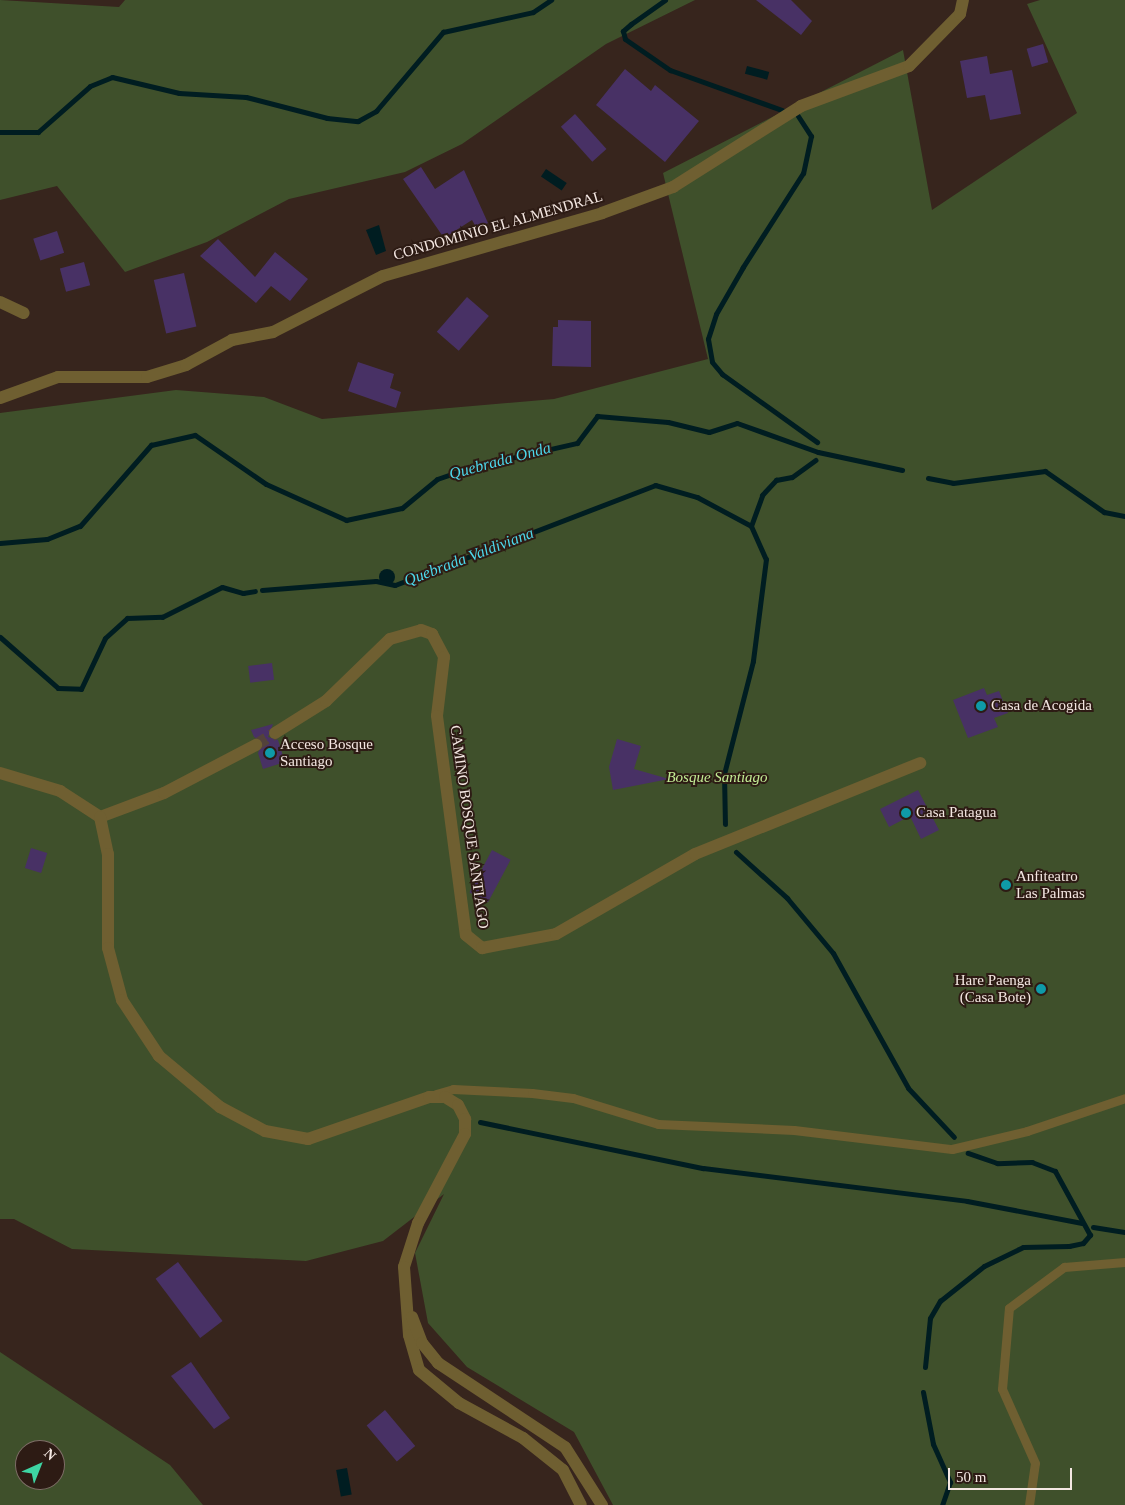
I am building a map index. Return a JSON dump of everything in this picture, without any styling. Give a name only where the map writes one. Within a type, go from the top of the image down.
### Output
[{"type":"street","name":"CONDOMINIO EL ALMENDRAL","points":[[0,398],[58,377],[109,379],[163,372],[232,340],[298,321],[384,276],[602,213],[673,187],[801,106],[909,66],[960,14],[963,0]]},
{"type":"street","points":[[0,302],[24,313]]},
{"type":"street","name":"CAMINO BOSQUE SANTIAGO","points":[[276,733],[326,701],[390,639],[421,630],[432,634],[444,657],[437,716],[456,836],[466,935],[482,948],[556,934],[695,854],[920,763]]},
{"type":"street","points":[[100,817],[164,793],[256,745]]},
{"type":"street","points":[[0,773],[60,791],[100,817],[108,854],[106,930],[116,983],[144,1039],[175,1071],[220,1107],[286,1138],[326,1136],[428,1097],[445,1097],[458,1105],[466,1127],[408,1247],[404,1267],[406,1303],[419,1370],[459,1404],[523,1438],[563,1470],[581,1505]]},
{"type":"street","points":[[406,1303],[422,1343],[438,1363],[565,1447],[602,1505]]},
{"type":"lane","points":[[428,1097],[453,1089],[532,1093],[573,1098],[658,1124],[794,1130],[952,1149],[1027,1132],[1125,1098]]},
{"type":"lane","points":[[1029,1505],[1035,1463],[1002,1389],[1009,1308],[1064,1268],[1125,1262]]},
{"type":"green space","points":[[0,0],[119,7],[125,0],[695,0],[606,44],[462,144],[405,172],[289,199],[207,242],[125,272],[57,186],[0,200]]},
{"type":"green space","name":"Bosque Santiago","points":[[1040,0],[1125,0],[1125,1505],[613,1505],[574,1432],[467,1367],[428,1323],[415,1253],[444,1194],[383,1241],[306,1261],[72,1249],[14,1219],[0,1219],[0,413],[176,390],[264,397],[322,419],[554,399],[708,359],[663,173],[903,50],[932,210],[1077,113],[1027,4]]},
{"type":"green space","points":[[0,1352],[170,1465],[203,1505],[0,1505]]},
{"type":"water","points":[[747,66],[769,72],[767,80],[745,74]]},
{"type":"water","points":[[546,169],[567,183],[562,190],[541,176]]},
{"type":"water","points":[[379,225],[386,251],[376,255],[366,230]]},
{"type":"water","points":[[384,569],[390,569],[395,574],[393,583],[384,585],[379,580],[379,574]]},
{"type":"water","points":[[347,1468],[352,1495],[341,1496],[336,1470]]},
{"type":"building","points":[[756,0],[791,0],[812,21],[801,35]]},
{"type":"building","points":[[1043,44],[1048,62],[1032,67],[1027,49]]},
{"type":"building","points":[[987,56],[990,74],[1012,70],[1021,114],[990,120],[985,95],[967,98],[960,61]]},
{"type":"building","points":[[625,69],[651,91],[655,85],[699,121],[665,162],[596,105]]},
{"type":"building","points":[[575,114],[606,149],[592,162],[561,127]]},
{"type":"building","points":[[421,167],[435,189],[464,170],[488,223],[477,229],[472,220],[444,238],[403,179]]},
{"type":"building","points":[[57,231],[64,253],[40,261],[33,239]]},
{"type":"building","points":[[218,239],[255,277],[275,252],[308,279],[290,301],[271,286],[256,303],[200,256]]},
{"type":"building","points":[[84,262],[90,285],[66,292],[60,268]]},
{"type":"building","points":[[184,273],[196,327],[166,334],[154,280]]},
{"type":"building","points":[[467,297],[489,316],[459,351],[437,332]]},
{"type":"building","points":[[558,320],[591,321],[591,367],[552,366],[553,327],[558,327]]},
{"type":"building","points":[[358,362],[394,374],[390,388],[401,392],[396,408],[348,391]]},
{"type":"building","points":[[272,663],[274,680],[250,683],[248,666]]},
{"type":"building","name":"Casa de Acogida","points":[[984,688],[987,695],[999,691],[1008,713],[994,718],[998,727],[968,738],[953,700]]},
{"type":"building","name":"Acceso Bosque Santiago","points":[[273,724],[268,737],[278,740],[285,762],[263,769],[258,753],[263,742],[254,737],[251,730]]},
{"type":"building","points":[[617,739],[641,746],[634,769],[669,779],[613,790],[609,767]]},
{"type":"building","name":"Casa Patagua","points":[[918,790],[939,830],[921,839],[910,816],[889,827],[880,809]]},
{"type":"building","points":[[31,848],[47,853],[41,873],[25,868]]},
{"type":"building","points":[[492,850],[511,860],[488,902],[469,892]]},
{"type":"building","points":[[178,1262],[223,1321],[200,1338],[156,1279]]},
{"type":"building","points":[[191,1362],[230,1418],[214,1429],[171,1376]]},
{"type":"building","points":[[385,1410],[415,1446],[397,1461],[367,1425]]},
{"type":"waterway","points":[[0,132],[38,132],[90,86],[112,77],[179,93],[246,97],[327,118],[358,121],[376,111],[443,32],[533,12],[551,0]]},
{"type":"waterway","points":[[665,0],[623,31],[625,39],[670,70],[782,110]]},
{"type":"waterway","points":[[798,116],[811,136],[803,173],[743,267],[716,314],[708,339],[712,362],[722,374],[817,442]]},
{"type":"waterway","name":"Quebrada Onda","points":[[0,543],[47,539],[80,526],[151,445],[195,435],[266,484],[346,520],[402,508],[437,479],[471,467],[577,443],[597,416],[668,422],[709,432],[737,423],[818,452],[902,470]]},
{"type":"waterway","points":[[751,526],[762,495],[776,480],[792,477],[815,460]]},
{"type":"waterway","name":"Quebrada Onda","points":[[928,478],[953,483],[1045,471],[1104,512],[1125,516]]},
{"type":"waterway","name":"Quebrada Valdiviana","points":[[262,590],[376,581],[395,585],[655,485],[697,497],[751,526],[766,559],[753,661],[724,774],[725,824]]},
{"type":"waterway","name":"Quebrada Valdiviana","points":[[0,637],[58,688],[81,689],[105,638],[127,618],[162,617],[222,587],[243,593],[255,591]]},
{"type":"waterway","points":[[736,852],[787,898],[833,953],[908,1088],[954,1137]]},
{"type":"waterway","points":[[480,1122],[703,1168],[967,1201],[1082,1223]]},
{"type":"waterway","points":[[925,1367],[930,1318],[940,1301],[984,1266],[1023,1247],[1069,1246],[1083,1243],[1090,1235],[1055,1171],[1032,1162],[997,1163],[968,1153]]},
{"type":"waterway","points":[[1093,1227],[1125,1232]]},
{"type":"waterway","points":[[923,1392],[933,1444],[950,1482],[942,1505]]},
{"type":"tunnel","points":[[256,745],[275,733]]},
{"type":"place","name":"Casa de Acogida","points":[[981,706]]},
{"type":"place","name":"Acceso Bosque Santiago","points":[[270,753]]},
{"type":"place","name":"Casa Patagua","points":[[906,813]]},
{"type":"place","name":"Anfiteatro Las Palmas","points":[[1006,885]]},
{"type":"place","name":"Hare Paenga (Casa Bote)","points":[[1041,989]]}]
